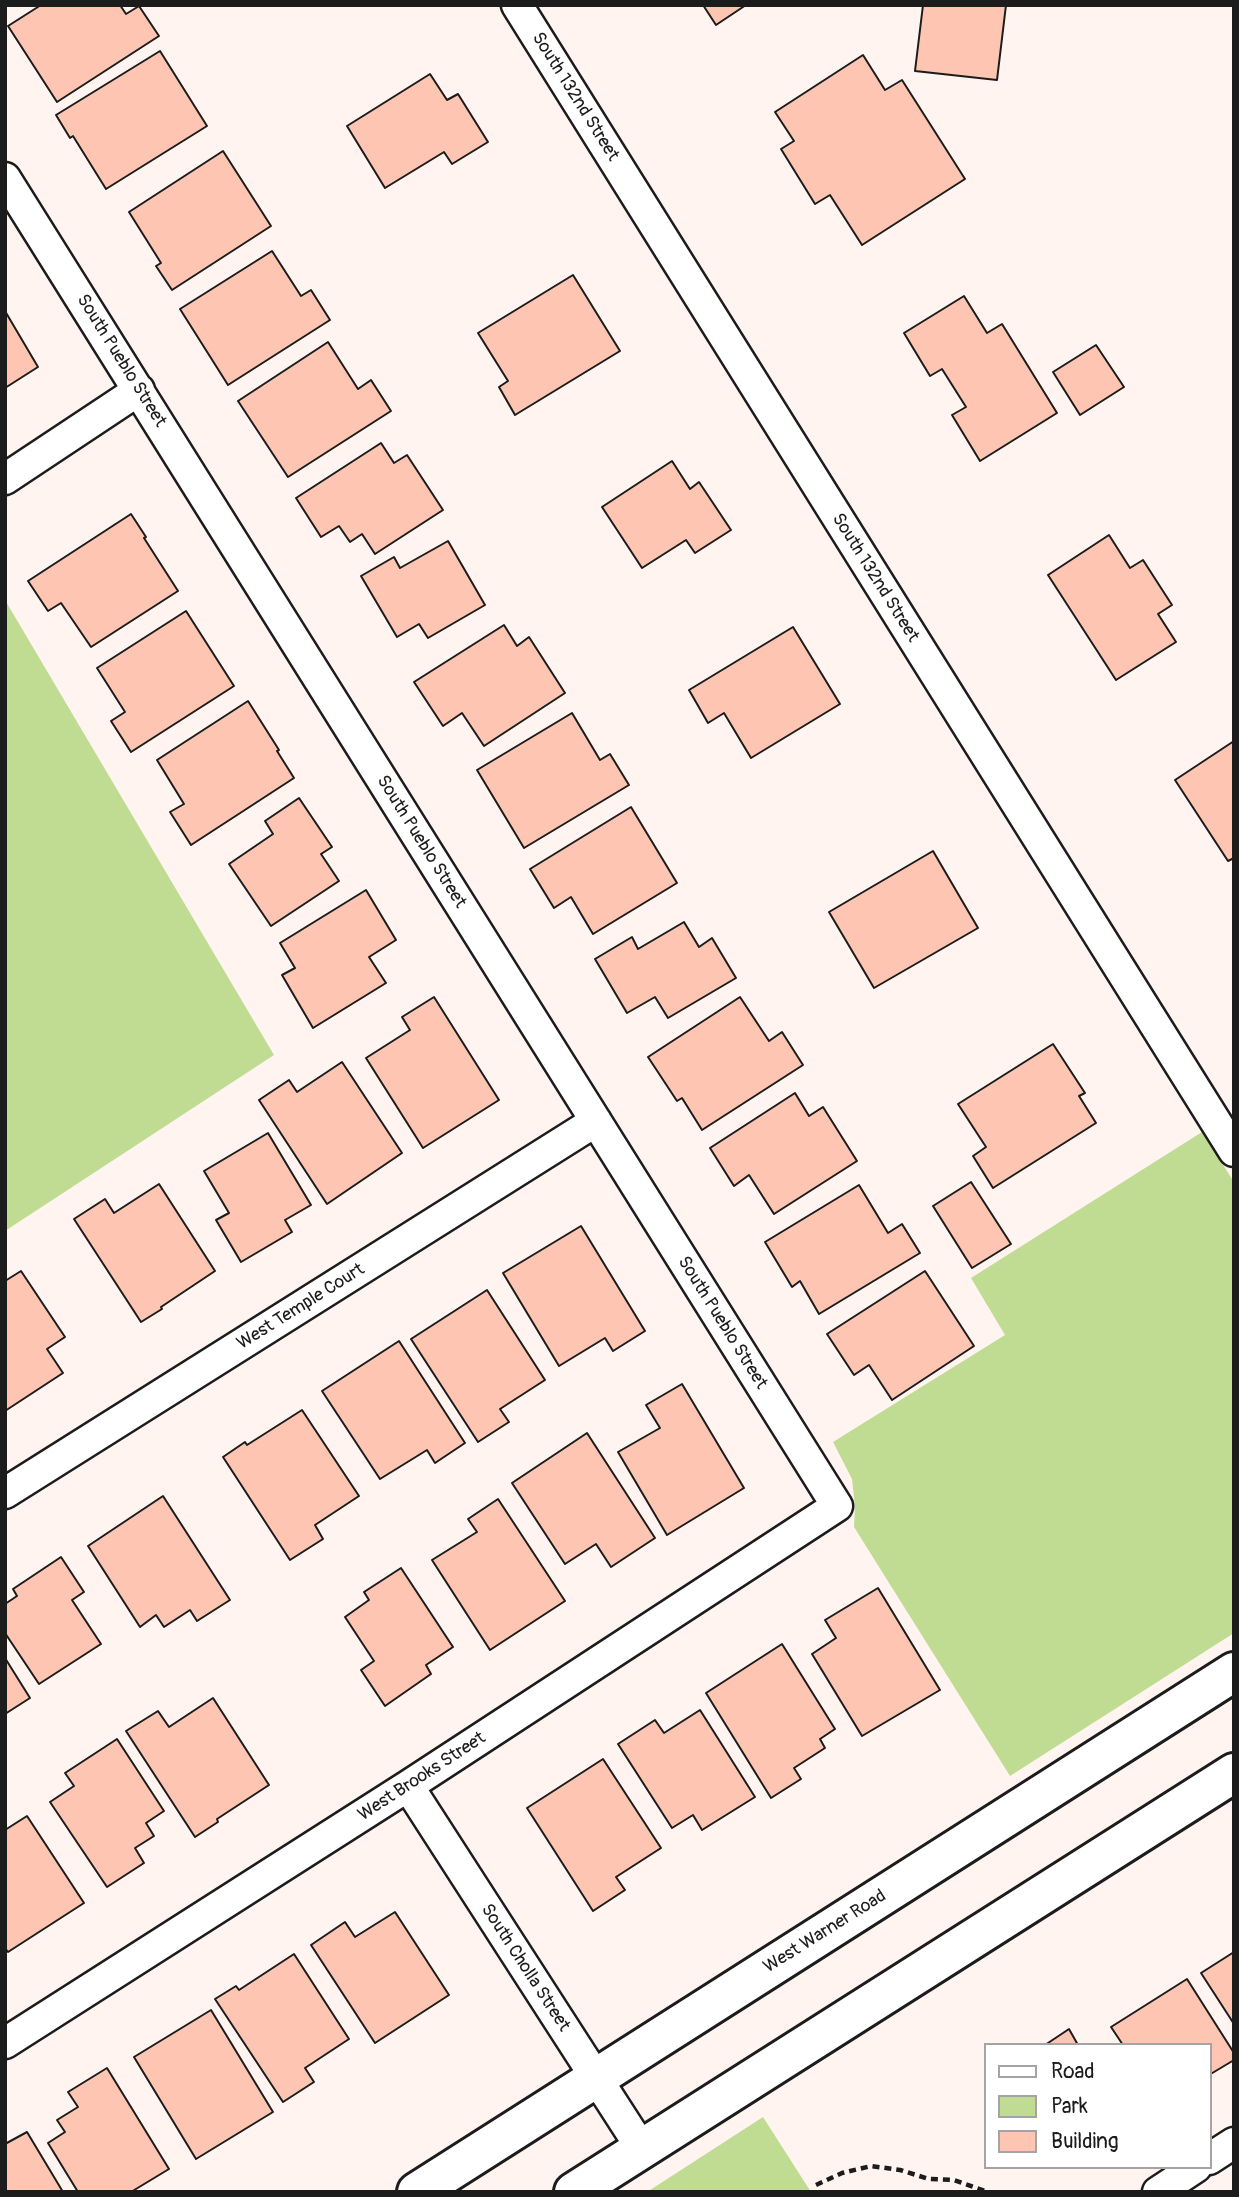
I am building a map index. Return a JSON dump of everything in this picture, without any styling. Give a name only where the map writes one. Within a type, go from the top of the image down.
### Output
[{"type":"main road","name":"West Warner Road","points":[[417,2192],[1234,1672]]},
{"type":"main road","points":[[575,2192],[1234,1773]]},
{"type":"street","name":"South 132nd Street","points":[[517,5],[1234,1150]]},
{"type":"street","name":"South Pueblo Street","points":[[5,178],[837,1506]]},
{"type":"street","points":[[5,479],[139,390]]},
{"type":"street","name":"West Temple Court","points":[[5,1493],[596,1121]]},
{"type":"street","name":"West Brooks Street","points":[[5,2043],[408,1786],[837,1506]]},
{"type":"street","name":"South Cholla Street","points":[[408,1786],[642,2149]]},
{"type":"street","points":[[1211,2158],[1234,2143]]},
{"type":"street","points":[[1158,2192],[1193,2169]]},
{"type":"path","points":[[816,2185],[842,2173],[871,2166],[900,2170],[929,2179],[954,2180],[988,2192]]},
{"type":"green space","points":[[5,600],[274,1055],[5,1231]]},
{"type":"green space","points":[[1202,1132],[1234,1182],[1234,1633],[1010,1776],[854,1527],[852,1479],[833,1442],[1005,1335],[971,1278]]},
{"type":"green space","points":[[763,2117],[811,2192],[647,2192]]},
{"type":"building","points":[[41,5],[120,5],[126,14],[139,6],[159,36],[57,102],[8,26]]},
{"type":"building","points":[[703,5],[746,5],[716,25]]},
{"type":"building","points":[[923,5],[1006,5],[997,80],[915,71]]},
{"type":"building","points":[[160,51],[207,126],[106,189],[73,136],[70,138],[56,115]]},
{"type":"building","points":[[863,55],[885,90],[902,80],[965,179],[862,245],[830,195],[815,204],[781,149],[794,141],[775,112]]},
{"type":"building","points":[[430,74],[447,100],[458,94],[488,142],[452,164],[444,152],[385,188],[347,126]]},
{"type":"building","points":[[223,151],[271,226],[172,290],[156,266],[161,263],[129,212]]},
{"type":"building","points":[[272,251],[301,296],[311,290],[330,320],[228,385],[180,309]]},
{"type":"building","points":[[573,275],[620,351],[515,415],[499,387],[508,381],[478,333]]},
{"type":"building","points":[[964,296],[987,333],[1002,324],[1057,413],[980,461],[952,415],[966,407],[942,369],[930,376],[904,333]]},
{"type":"building","points":[[5,311],[38,367],[5,388]]},
{"type":"building","points":[[328,342],[358,389],[371,380],[391,411],[288,477],[238,401]]},
{"type":"building","points":[[1096,345],[1124,387],[1080,415],[1053,372]]},
{"type":"building","points":[[381,443],[394,463],[407,455],[443,510],[375,554],[362,534],[350,542],[339,526],[321,537],[296,498]]},
{"type":"building","points":[[672,461],[690,489],[699,482],[731,530],[695,553],[686,540],[642,568],[602,507]]},
{"type":"building","points":[[131,514],[178,591],[91,647],[61,603],[48,611],[28,581]]},
{"type":"building","points":[[1109,535],[1130,568],[1143,560],[1172,605],[1158,614],[1176,642],[1116,680],[1048,575]]},
{"type":"building","points":[[448,541],[485,605],[428,638],[419,624],[397,637],[361,576],[394,557],[400,568]]},
{"type":"building","points":[[186,611],[234,686],[131,752],[111,721],[125,712],[97,668]]},
{"type":"building","points":[[504,625],[517,646],[529,637],[565,693],[484,746],[462,713],[443,726],[414,682]]},
{"type":"building","points":[[793,627],[840,704],[751,758],[724,713],[708,723],[689,690]]},
{"type":"building","points":[[248,701],[294,778],[191,845],[170,812],[184,804],[157,760]]},
{"type":"building","points":[[572,713],[600,760],[610,754],[629,785],[524,848],[477,770]]},
{"type":"building","points":[[1234,741],[1234,858],[1228,861],[1175,780]]},
{"type":"building","points":[[299,798],[332,847],[321,854],[339,881],[271,926],[229,864],[273,834],[265,821]]},
{"type":"building","points":[[631,807],[677,883],[593,934],[571,897],[554,908],[530,869]]},
{"type":"building","points":[[933,851],[978,928],[874,988],[829,912]]},
{"type":"building","points":[[366,890],[396,940],[369,957],[386,983],[313,1028],[282,975],[295,968],[280,943]]},
{"type":"building","points":[[684,922],[699,947],[712,938],[736,978],[668,1018],[655,997],[627,1013],[595,959],[632,937],[638,949]]},
{"type":"building","points":[[434,997],[499,1100],[423,1148],[366,1058],[410,1030],[402,1017]]},
{"type":"building","points":[[740,997],[769,1041],[782,1032],[803,1065],[702,1130],[682,1098],[677,1101],[648,1057]]},
{"type":"building","points":[[1053,1044],[1085,1093],[1079,1096],[1096,1123],[993,1188],[973,1156],[986,1147],[958,1104]]},
{"type":"building","points":[[342,1062],[402,1153],[327,1204],[259,1100],[289,1080],[297,1092]]},
{"type":"building","points":[[795,1093],[809,1116],[823,1107],[857,1161],[774,1214],[749,1175],[734,1186],[710,1148]]},
{"type":"building","points":[[268,1133],[311,1205],[285,1220],[292,1232],[241,1262],[216,1220],[229,1213],[204,1171]]},
{"type":"building","points":[[971,1182],[1011,1244],[972,1268],[933,1206]]},
{"type":"building","points":[[159,1184],[215,1271],[141,1322],[74,1219],[105,1199],[114,1213]]},
{"type":"building","points":[[859,1185],[888,1233],[902,1224],[920,1253],[819,1314],[800,1281],[792,1287],[765,1242]]},
{"type":"building","points":[[581,1226],[645,1331],[613,1351],[605,1338],[559,1366],[503,1273]]},
{"type":"building","points":[[21,1271],[65,1337],[47,1349],[63,1373],[5,1411],[5,1281]]},
{"type":"building","points":[[925,1271],[974,1346],[892,1400],[869,1365],[854,1375],[827,1334]]},
{"type":"building","points":[[487,1290],[545,1380],[500,1409],[509,1422],[478,1442],[411,1339]]},
{"type":"building","points":[[399,1341],[465,1443],[435,1463],[427,1450],[380,1479],[322,1391]]},
{"type":"building","points":[[682,1384],[744,1488],[667,1535],[618,1452],[660,1428],[646,1405]]},
{"type":"building","points":[[302,1410],[359,1496],[315,1525],[323,1539],[290,1560],[223,1457]]},
{"type":"building","points":[[587,1433],[655,1538],[611,1567],[596,1544],[565,1564],[512,1483]]},
{"type":"building","points":[[163,1496],[230,1600],[197,1621],[190,1610],[164,1627],[156,1615],[140,1627],[88,1546]]},
{"type":"building","points":[[498,1499],[565,1601],[490,1650],[432,1560],[477,1532],[468,1519]]},
{"type":"building","points":[[61,1557],[84,1592],[72,1600],[101,1644],[39,1684],[5,1633],[5,1604],[17,1596],[13,1589]]},
{"type":"building","points":[[401,1568],[453,1647],[426,1665],[431,1674],[385,1706],[361,1670],[374,1661],[345,1617],[369,1600],[364,1592]]},
{"type":"building","points":[[878,1588],[940,1690],[862,1736],[812,1654],[836,1638],[825,1620]]},
{"type":"building","points":[[782,1644],[835,1729],[820,1739],[825,1748],[794,1768],[801,1779],[771,1798],[706,1693]]},
{"type":"building","points":[[5,1658],[30,1698],[5,1714]]},
{"type":"building","points":[[213,1698],[269,1785],[195,1837],[126,1731],[158,1711],[169,1727]]},
{"type":"building","points":[[700,1710],[755,1797],[702,1830],[693,1815],[672,1828],[618,1744],[655,1720],[664,1733]]},
{"type":"building","points":[[117,1739],[164,1811],[146,1823],[154,1836],[135,1848],[144,1863],[107,1887],[50,1802],[74,1786],[65,1773]]},
{"type":"building","points":[[603,1759],[661,1848],[616,1877],[625,1890],[593,1911],[527,1808]]},
{"type":"building","points":[[27,1816],[84,1903],[8,1952],[5,1948],[5,1830]]},
{"type":"building","points":[[395,1912],[449,1995],[375,2043],[311,1945],[345,1922],[355,1937]]},
{"type":"building","points":[[1234,1952],[1234,2024],[1201,1973]]},
{"type":"building","points":[[294,1954],[349,2039],[305,2068],[314,2082],[283,2102],[215,1999],[236,1986],[239,1990]]},
{"type":"building","points":[[1187,1979],[1234,2053],[1234,2060],[1211,2074],[1211,2043],[1122,2043],[1111,2027]]},
{"type":"building","points":[[211,2010],[273,2112],[196,2159],[134,2057]]},
{"type":"building","points":[[1069,2029],[1077,2043],[1048,2043]]},
{"type":"building","points":[[107,2068],[169,2169],[131,2192],[78,2192],[48,2143],[65,2132],[57,2120],[78,2107],[68,2092]]},
{"type":"building","points":[[27,2132],[63,2192],[5,2192],[5,2144]]}]
